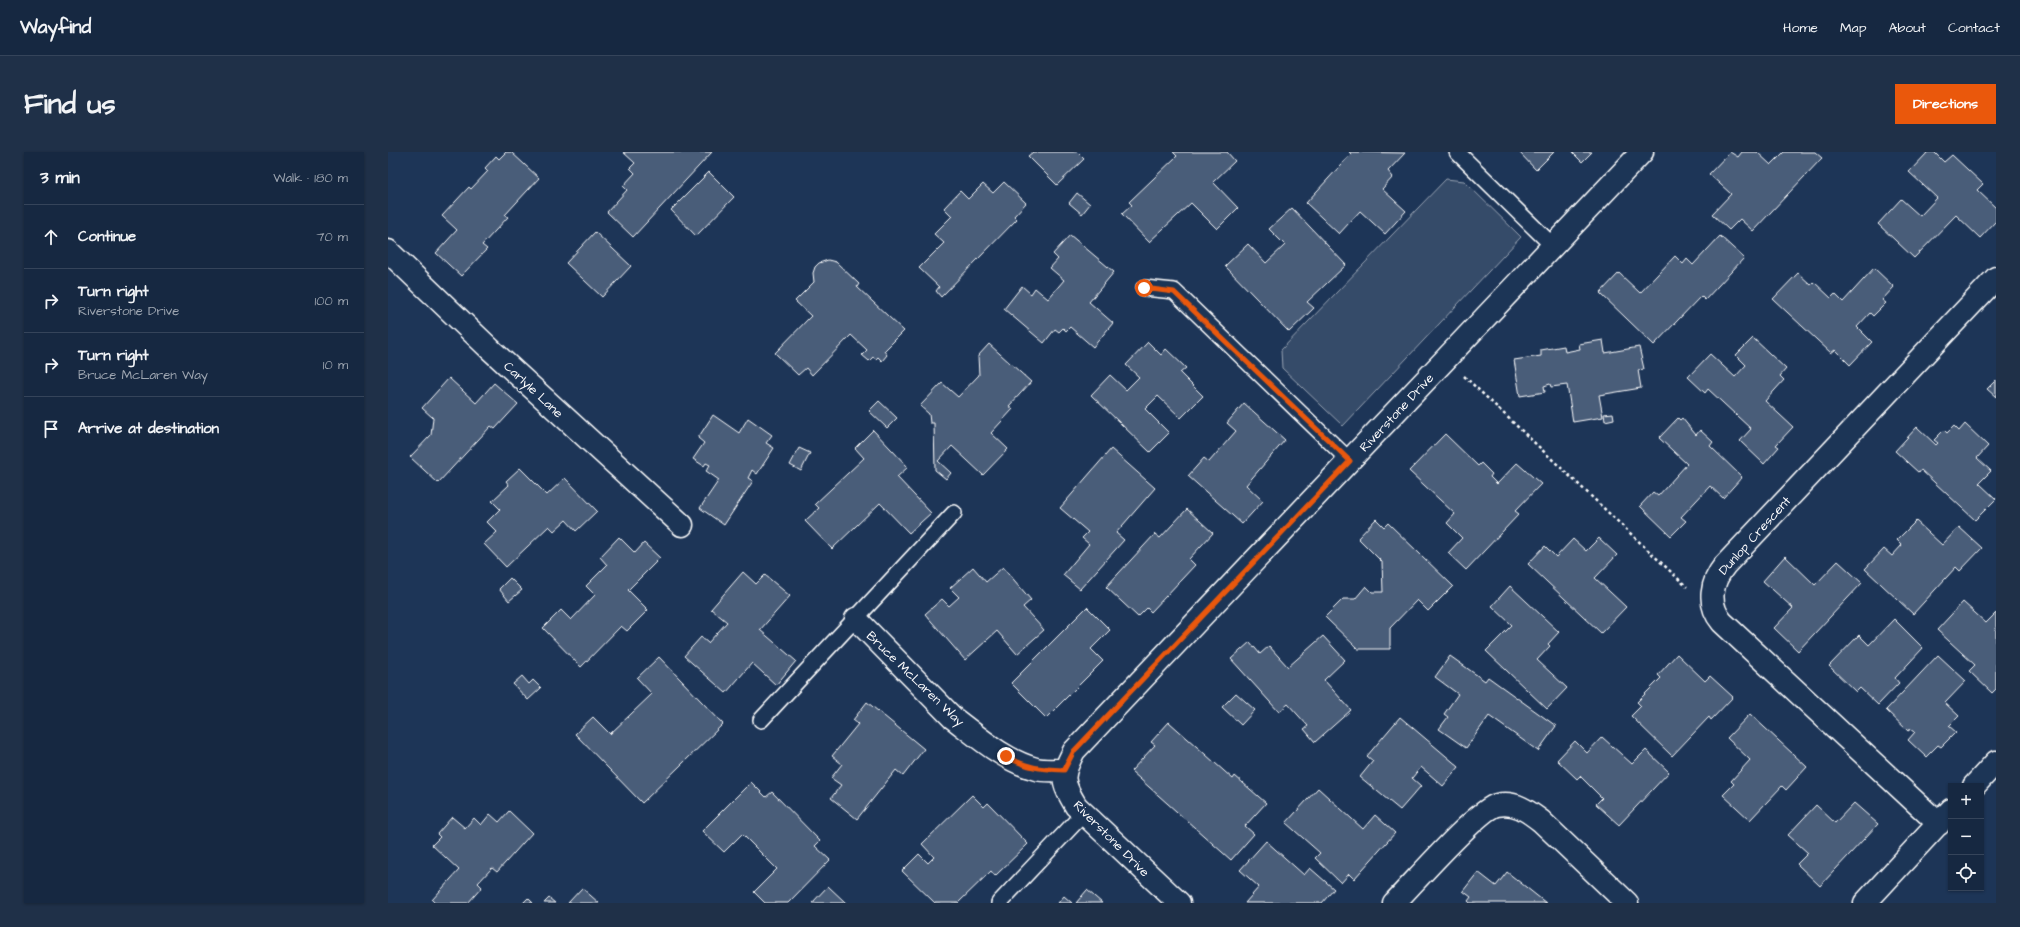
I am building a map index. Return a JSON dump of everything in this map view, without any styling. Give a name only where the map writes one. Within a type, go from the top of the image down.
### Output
[{"type":"street","name":"Riverstone Drive","points":[[1179,903],[1076,806],[1066,790],[1064,770],[1074,751],[1642,152]]},
{"type":"street","name":"Carlyle Lane","points":[[388,251],[490,349],[682,525]]},
{"type":"street","name":"Dunlop Crescent","points":[[1945,817],[1722,622],[1714,606],[1712,592],[1717,576],[1725,565],[1996,278]]},
{"type":"street","name":"Bruce McLaren Way","points":[[856,619],[953,718],[969,730],[1020,764],[1037,769],[1064,770]]},
{"type":"street","points":[[1977,783],[1996,762]]},
{"type":"street","points":[[1394,903],[1478,817],[1496,805],[1507,804],[1528,810],[1627,903]]},
{"type":"street","points":[[1864,903],[1945,817]]},
{"type":"lane","points":[[1456,152],[1553,246]]},
{"type":"lane","points":[[1144,288],[1174,292],[1350,461]]},
{"type":"lane","points":[[761,720],[954,513]]},
{"type":"lane","points":[[999,903],[1084,813]]},
{"type":"path","points":[[1460,373],[1684,584]]},
{"type":"shaded area","points":[[1446,179],[1464,181],[1521,237],[1343,426],[1282,368],[1281,350]]},
{"type":"building","points":[[506,152],[511,152],[539,178],[505,215],[508,217],[482,245],[487,249],[461,276],[436,253],[457,230],[442,216],[469,187],[471,189],[488,171],[485,168],[496,156],[499,159]]},
{"type":"building","points":[[623,152],[712,152],[633,237],[607,212],[627,190],[623,186],[635,173],[630,168],[635,163]]},
{"type":"building","points":[[1033,152],[1077,152],[1084,159],[1057,185],[1028,156]]},
{"type":"building","points":[[1173,152],[1227,152],[1235,161],[1213,182],[1238,208],[1217,229],[1191,203],[1149,242],[1122,214],[1132,205],[1129,202],[1177,156]]},
{"type":"building","points":[[1349,152],[1405,153],[1388,171],[1393,177],[1382,189],[1406,211],[1385,234],[1360,211],[1339,234],[1306,203],[1351,154]]},
{"type":"building","points":[[1519,152],[1554,152],[1536,170]]},
{"type":"building","points":[[1572,152],[1592,152],[1582,162]]},
{"type":"building","points":[[1730,152],[1738,157],[1742,152],[1757,152],[1771,165],[1784,152],[1815,152],[1822,158],[1753,231],[1740,219],[1729,230],[1712,214],[1731,194],[1709,174]]},
{"type":"building","points":[[1928,152],[1934,152],[1944,162],[1952,155],[1983,184],[1977,190],[1996,208],[1996,221],[1980,238],[1956,215],[1914,258],[1878,224],[1901,199],[1920,216],[1937,198],[1909,172]]},
{"type":"building","points":[[709,172],[734,197],[696,236],[671,210]]},
{"type":"building","points":[[1004,182],[1026,203],[1014,216],[1017,219],[941,297],[936,291],[939,287],[919,268],[944,243],[934,234],[952,216],[944,208],[960,191],[968,199],[983,184],[993,193]]},
{"type":"building","points":[[1077,193],[1090,204],[1082,214],[1069,203]]},
{"type":"building","points":[[1292,208],[1346,265],[1307,302],[1314,308],[1289,332],[1225,266],[1248,244],[1266,263],[1285,245],[1269,229]]},
{"type":"building","points":[[595,232],[631,266],[602,297],[566,263]]},
{"type":"building","points":[[1070,235],[1114,272],[1089,302],[1113,323],[1093,347],[1070,327],[1066,331],[1063,328],[1059,332],[1055,329],[1044,343],[1004,309],[1022,286],[1031,294],[1035,288],[1048,299],[1064,280],[1050,268],[1058,259],[1053,254]]},
{"type":"building","points":[[1720,236],[1744,258],[1705,300],[1701,296],[1654,345],[1600,293],[1619,273],[1640,293],[1675,256],[1683,264],[1687,259],[1693,265]]},
{"type":"building","points":[[828,260],[836,262],[859,284],[857,287],[904,331],[884,351],[887,355],[882,361],[878,357],[876,359],[873,357],[869,361],[862,355],[867,350],[851,335],[812,375],[806,368],[798,375],[775,353],[811,316],[795,301],[814,282],[813,273],[815,267],[819,263]]},
{"type":"building","points":[[1874,268],[1894,287],[1882,300],[1886,303],[1873,316],[1870,313],[1857,327],[1872,342],[1850,365],[1835,350],[1831,353],[1773,299],[1798,273],[1811,285],[1814,282],[1831,298],[1835,294],[1843,302]]},
{"type":"building","points":[[1753,338],[1786,369],[1780,376],[1784,380],[1765,401],[1793,427],[1776,445],[1779,447],[1764,464],[1740,441],[1751,429],[1708,389],[1705,393],[1688,377],[1710,354],[1735,377],[1746,365],[1736,355]]},
{"type":"building","points":[[1603,340],[1605,353],[1639,347],[1644,369],[1638,370],[1641,388],[1599,395],[1603,417],[1573,422],[1567,385],[1551,387],[1550,384],[1544,386],[1545,392],[1520,396],[1514,360],[1541,356],[1541,350],[1564,346],[1565,352],[1580,349],[1579,344]]},
{"type":"building","points":[[1148,342],[1161,355],[1166,349],[1186,368],[1180,373],[1203,396],[1181,418],[1158,396],[1145,409],[1169,433],[1150,452],[1091,395],[1110,375],[1126,390],[1139,377],[1126,365]]},
{"type":"building","points":[[989,344],[1031,382],[1009,406],[1013,409],[991,433],[1008,449],[983,475],[952,446],[938,461],[951,473],[946,479],[935,470],[934,423],[930,423],[929,414],[920,406],[942,383],[958,397],[979,375],[978,356]]},
{"type":"building","points":[[449,378],[476,403],[494,383],[518,404],[495,429],[491,426],[438,483],[410,457],[431,435],[433,418],[422,408]]},
{"type":"building","points":[[1996,380],[1996,397],[1987,389]]},
{"type":"building","points":[[879,401],[897,418],[887,428],[869,411]]},
{"type":"building","points":[[1244,403],[1285,440],[1246,485],[1263,501],[1242,524],[1188,476],[1204,458],[1209,462],[1236,431],[1227,423]]},
{"type":"building","points":[[1613,413],[1614,419],[1605,421],[1604,414]]},
{"type":"building","points":[[713,415],[739,433],[748,418],[772,435],[766,443],[774,448],[757,474],[752,470],[748,478],[753,481],[724,525],[700,508],[719,480],[706,471],[710,465],[706,463],[704,466],[693,459],[704,443],[698,438]]},
{"type":"building","points":[[1678,418],[1680,420],[1682,418],[1696,435],[1700,430],[1713,442],[1710,446],[1742,477],[1723,498],[1710,486],[1681,517],[1686,521],[1671,536],[1640,506],[1653,492],[1658,496],[1687,464],[1659,438]]},
{"type":"building","points":[[1965,424],[1988,446],[1977,458],[1991,471],[1979,483],[1996,499],[1975,520],[1921,470],[1919,473],[1895,451],[1917,427],[1936,445],[1938,443],[1934,440],[1944,430],[1947,433],[1954,426],[1959,431]]},
{"type":"building","points":[[873,430],[908,467],[897,477],[931,513],[909,533],[880,503],[832,549],[805,521],[819,508],[815,504],[864,458],[855,448]]},
{"type":"building","points":[[1445,434],[1478,466],[1481,463],[1492,474],[1490,477],[1497,484],[1517,463],[1541,484],[1515,511],[1519,514],[1466,570],[1448,553],[1462,538],[1447,523],[1455,514],[1409,471]]},
{"type":"building","points":[[799,448],[810,453],[801,471],[790,465]]},
{"type":"building","points":[[1111,449],[1155,488],[1116,533],[1124,540],[1080,589],[1063,575],[1089,544],[1082,538],[1088,532],[1060,508]]},
{"type":"building","points":[[520,468],[547,495],[565,478],[597,511],[576,531],[566,520],[554,531],[549,526],[506,567],[484,544],[497,532],[487,522],[500,509],[492,501],[509,485],[506,481]]},
{"type":"building","points":[[1187,509],[1213,533],[1189,559],[1195,565],[1151,612],[1147,608],[1138,617],[1106,587],[1155,534],[1160,538]]},
{"type":"building","points":[[1376,519],[1384,527],[1388,523],[1453,586],[1428,611],[1417,600],[1390,628],[1390,649],[1358,649],[1325,617],[1343,599],[1355,599],[1366,586],[1372,592],[1383,592],[1382,562],[1358,538]]},
{"type":"building","points":[[1916,521],[1942,545],[1959,527],[1982,548],[1960,571],[1956,567],[1913,614],[1865,569],[1884,549],[1892,556],[1902,545],[1897,540]]},
{"type":"building","points":[[619,537],[635,553],[644,543],[660,558],[628,590],[648,610],[627,631],[621,626],[581,667],[543,628],[561,610],[571,620],[595,595],[586,586],[607,565],[600,557]]},
{"type":"building","points":[[1599,538],[1617,555],[1595,578],[1626,607],[1601,633],[1528,564],[1545,546],[1556,557],[1573,539],[1586,551]]},
{"type":"building","points":[[1785,556],[1815,585],[1838,561],[1862,583],[1798,651],[1774,628],[1793,608],[1763,581]]},
{"type":"building","points":[[973,567],[986,582],[1003,567],[1031,600],[1023,607],[1044,630],[1017,654],[997,631],[965,660],[925,614],[942,599],[949,606],[959,597],[950,588]]},
{"type":"building","points":[[743,572],[756,584],[765,575],[790,596],[760,630],[796,661],[776,685],[752,663],[726,693],[684,656],[701,637],[708,643],[727,622],[711,609]]},
{"type":"building","points":[[510,578],[522,590],[509,601],[499,589]]},
{"type":"building","points":[[1510,586],[1559,632],[1548,644],[1550,646],[1537,660],[1567,688],[1547,709],[1486,651],[1512,625],[1492,606]]},
{"type":"building","points":[[1963,602],[1986,623],[1996,613],[1996,689],[1992,693],[1969,671],[1975,665],[1937,630]]},
{"type":"building","points":[[1087,607],[1110,630],[1091,649],[1103,661],[1046,718],[1011,683]]},
{"type":"building","points":[[1894,619],[1923,648],[1895,678],[1899,683],[1878,705],[1860,688],[1856,692],[1829,666],[1859,635],[1869,645]]},
{"type":"building","points":[[1323,636],[1345,660],[1324,680],[1351,710],[1315,742],[1304,729],[1308,726],[1288,704],[1279,712],[1231,659],[1250,642],[1260,654],[1269,646],[1288,667]]},
{"type":"building","points":[[1677,654],[1705,681],[1710,676],[1733,697],[1711,720],[1709,717],[1672,756],[1631,716],[1641,706],[1637,702],[1661,678],[1658,675]]},
{"type":"building","points":[[1938,655],[1966,681],[1945,703],[1959,716],[1949,726],[1956,732],[1941,747],[1938,745],[1926,757],[1908,740],[1915,732],[1911,729],[1908,731],[1886,710]]},
{"type":"building","points":[[1450,656],[1485,681],[1488,677],[1556,726],[1538,751],[1489,716],[1466,748],[1439,729],[1448,717],[1444,714],[1458,694],[1435,677]]},
{"type":"building","points":[[659,657],[723,724],[642,803],[575,734],[593,717],[610,734],[652,694],[637,678]]},
{"type":"building","points":[[522,676],[529,684],[533,680],[541,688],[528,700],[513,684]]},
{"type":"building","points":[[1236,693],[1255,710],[1241,725],[1222,707]]},
{"type":"building","points":[[867,702],[924,749],[903,776],[896,770],[857,819],[831,798],[841,785],[831,778],[842,764],[832,756],[858,724],[853,720]]},
{"type":"building","points":[[1750,714],[1807,767],[1786,790],[1782,786],[1750,820],[1723,795],[1734,784],[1731,781],[1750,760],[1727,738]]},
{"type":"building","points":[[1400,717],[1459,767],[1443,786],[1421,767],[1412,778],[1421,786],[1400,810],[1360,777],[1373,761],[1367,756]]},
{"type":"building","points":[[1169,722],[1233,779],[1235,776],[1266,803],[1245,826],[1254,834],[1231,860],[1131,771],[1155,745],[1151,742]]},
{"type":"building","points":[[1602,737],[1632,764],[1646,750],[1669,772],[1619,825],[1596,804],[1602,798],[1580,776],[1577,779],[1557,760],[1575,741],[1587,753]]},
{"type":"building","points":[[751,782],[766,797],[772,792],[820,841],[815,846],[830,860],[788,903],[765,903],[754,892],[777,869],[742,834],[724,852],[702,831]]},
{"type":"building","points":[[1318,788],[1363,829],[1375,815],[1395,833],[1354,879],[1349,874],[1341,883],[1315,858],[1320,853],[1286,823]]},
{"type":"building","points":[[972,795],[984,807],[988,803],[1028,844],[995,876],[991,871],[958,903],[935,903],[902,871],[919,854],[928,863],[934,857],[922,844]]},
{"type":"building","points":[[1854,803],[1878,824],[1820,886],[1797,864],[1808,853],[1788,835],[1816,805],[1835,823]]},
{"type":"building","points":[[509,811],[532,833],[497,872],[492,868],[478,883],[482,887],[468,903],[435,903],[432,900],[459,870],[432,845],[440,837],[437,834],[452,817],[465,828],[474,818],[481,825],[490,814],[499,822]]},
{"type":"building","points":[[1266,841],[1304,875],[1310,868],[1334,889],[1322,903],[1245,903],[1259,887],[1240,870]]},
{"type":"building","points":[[1478,872],[1496,886],[1507,872],[1546,903],[1470,903],[1468,901],[1471,897],[1463,891]]},
{"type":"building","points":[[828,886],[846,903],[812,903]]},
{"type":"building","points":[[582,888],[599,903],[568,903]]},
{"type":"building","points":[[1087,890],[1102,903],[1076,903]]},
{"type":"building","points":[[1064,896],[1072,903],[1058,903]]},
{"type":"building","points":[[528,898],[533,903],[523,903]]},
{"type":"building","points":[[549,898],[555,903],[544,903]]},
{"type":"route","points":[[1006,756],[1020,764],[1037,769],[1064,770],[1074,751],[1350,461],[1174,292],[1144,288]]}]
